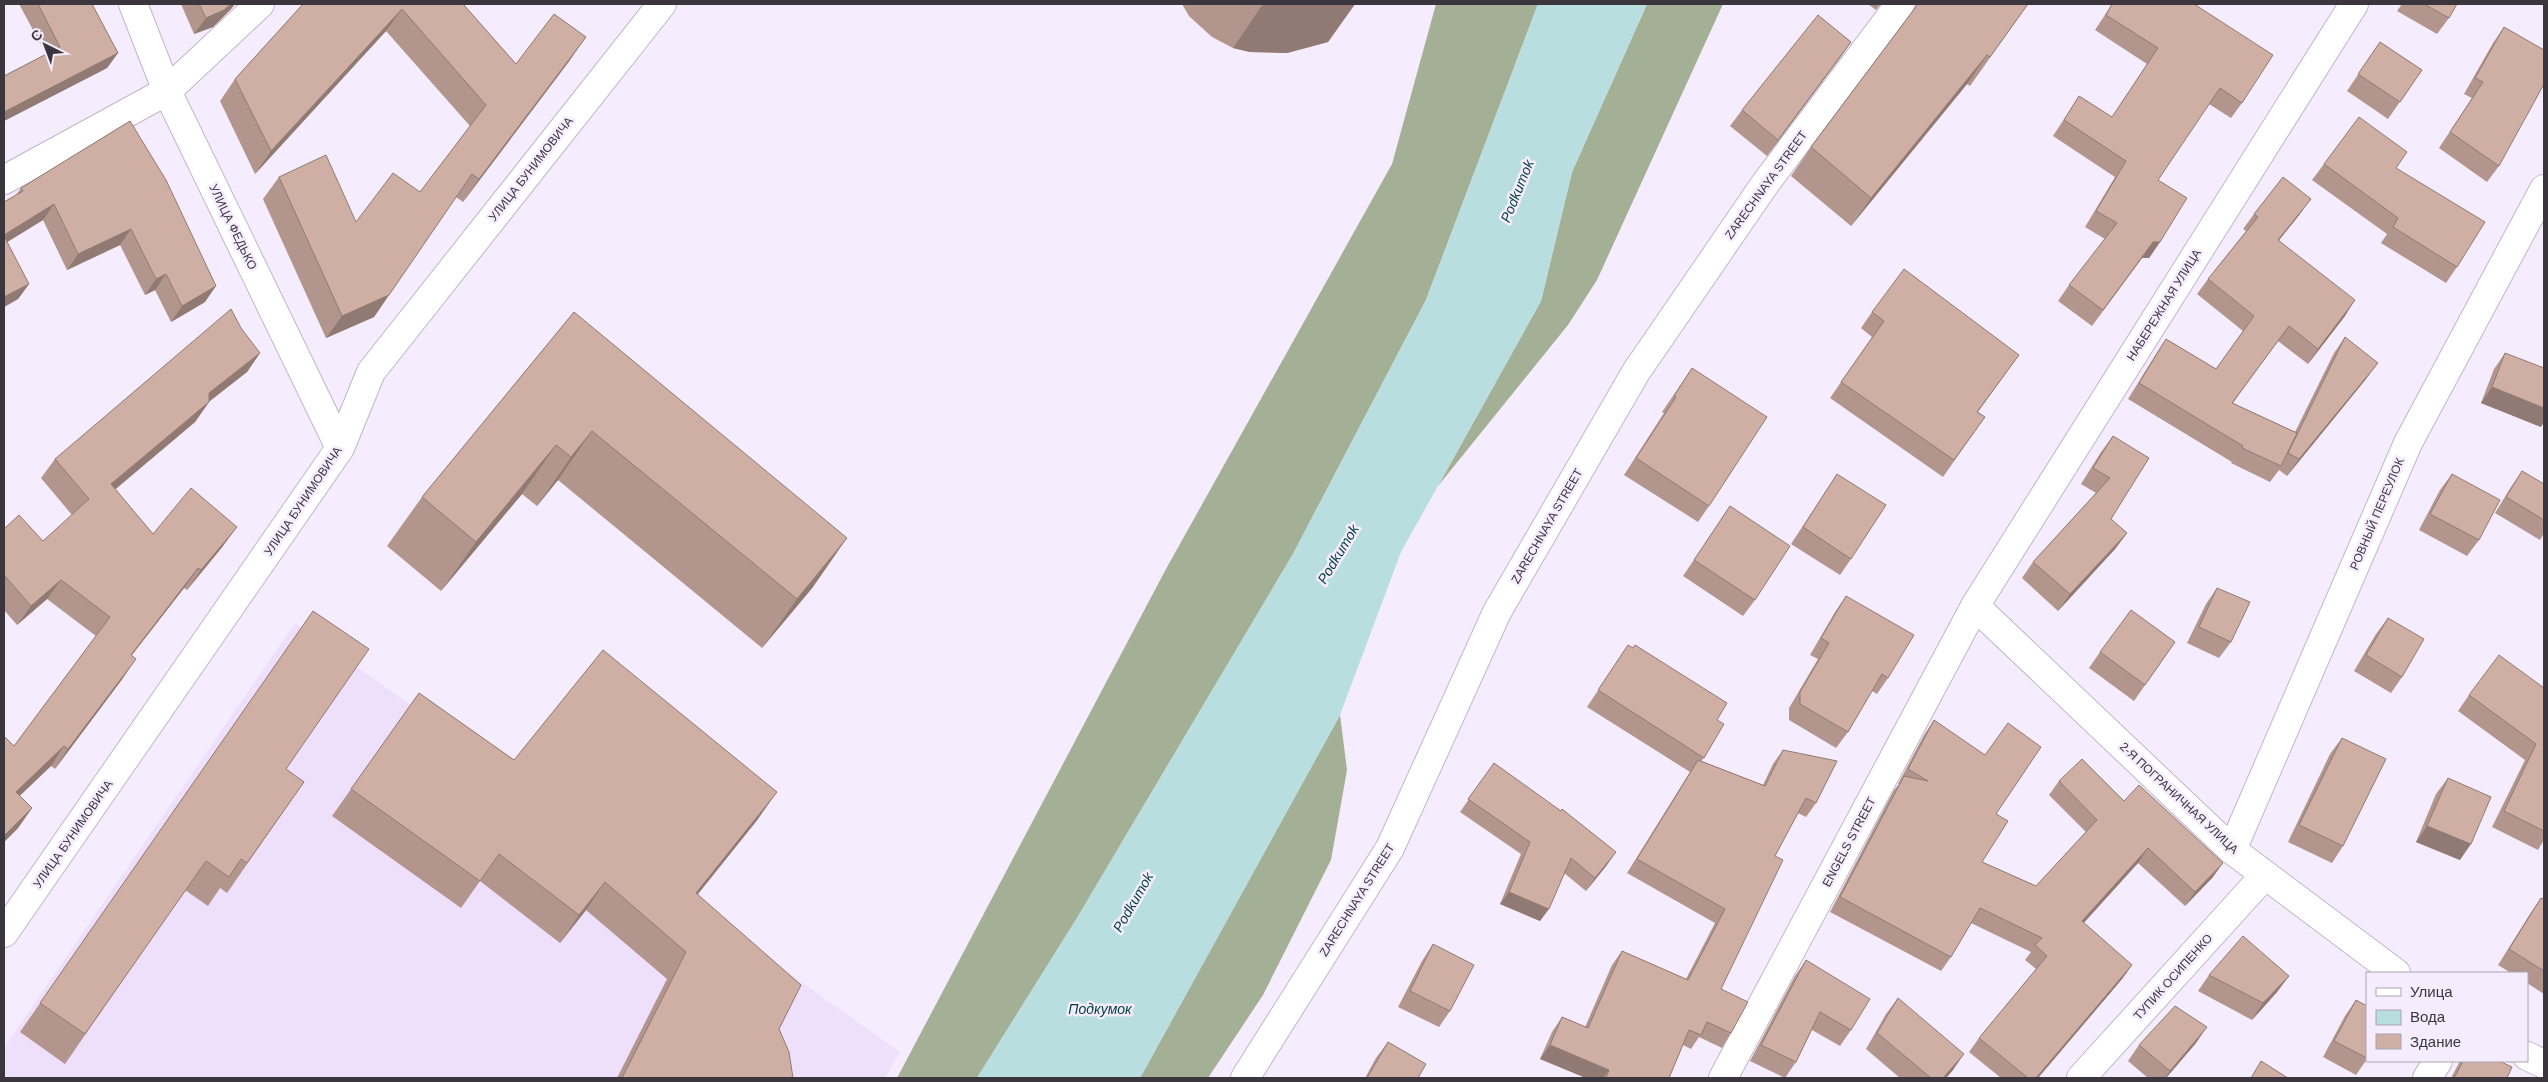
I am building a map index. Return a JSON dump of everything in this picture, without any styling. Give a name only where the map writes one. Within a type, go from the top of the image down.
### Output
[{"type":"street","name":"УЛИЦА ФЕДЬКО","points":[[133,4],[167,92],[340,448]]},
{"type":"street","points":[[4,180],[167,92],[260,4]]},
{"type":"street","name":"УЛИЦА БУНИМОВИЧА","points":[[4,933],[340,448],[371,372],[662,4]]},
{"type":"street","name":"ZARECHNAYA STREET","points":[[1245,1078],[1390,848],[1497,612],[1636,372],[1765,184],[1900,4]]},
{"type":"street","name":"НАБЕРЕЖНАЯ УЛИЦА","points":[[1975,606],[2354,4]]},
{"type":"street","name":"РОВНЫЙ ПЕРЕУЛОК","points":[[2232,850],[2408,443],[2544,189]]},
{"type":"street","name":"2-Я ПОГРАНИЧНАЯ УЛИЦА","points":[[1975,606],[2232,850],[2395,972]]},
{"type":"street","name":"ENGELS STREET","points":[[1723,1078],[1975,606]]},
{"type":"street","name":"ТУПИК ОСИПЕНКО","points":[[2081,1078],[2265,875]]},
{"type":"street","points":[[2528,1056],[2544,1064]]},
{"type":"street","points":[[2428,1078],[2437,1062]]},
{"type":"shaded area","points":[[1436,4],[1538,4],[1426,300],[1293,554],[1077,918],[977,1078],[897,1078],[1166,569],[1392,164]]},
{"type":"shaded area","points":[[1647,4],[1723,4],[1597,280],[1568,325],[1438,486],[1541,301],[1572,172]]},
{"type":"shaded area","points":[[295,623],[900,1052],[885,1078],[4,1078],[4,1048]]},
{"type":"shaded area","points":[[1340,715],[1347,770],[1331,860],[1263,995],[1208,1078],[1140,1078]]},
{"type":"water","name":"Подкумок","points":[[1538,4],[1647,4],[1572,172],[1541,301],[1401,552],[1340,715],[1140,1078],[977,1078],[1077,918],[1293,554],[1426,300]]},
{"type":"building","points":[[38,4],[92,4],[118,53],[4,112],[4,76],[60,47]]},
{"type":"building","points":[[199,4],[231,4],[224,10],[206,18]]},
{"type":"building","points":[[303,4],[463,4],[516,64],[554,14],[586,37],[479,179],[472,174],[389,295],[342,316],[279,177],[326,155],[356,222],[393,173],[420,192],[486,105],[402,9],[271,151],[235,79]]},
{"type":"building","points":[[1918,4],[2028,4],[1990,57],[1987,55],[1871,198],[1811,147]]},
{"type":"building","points":[[2112,4],[2194,4],[2273,55],[2242,103],[2220,88],[2158,180],[2187,198],[2160,242],[2153,242],[2103,310],[2069,285],[2117,223],[2096,211],[2126,161],[2064,120],[2079,96],[2112,117],[2158,48],[2106,15]]},
{"type":"building","points":[[2424,4],[2457,4],[2449,18]]},
{"type":"building","points":[[1818,15],[1851,42],[1778,140],[1742,110]]},
{"type":"building","points":[[2504,27],[2544,50],[2544,84],[2499,166],[2450,132],[2483,82],[2475,78]]},
{"type":"building","points":[[2380,42],[2422,70],[2400,102],[2358,74]]},
{"type":"building","points":[[2359,117],[2407,152],[2396,168],[2485,222],[2457,267],[2393,227],[2398,218],[2324,164]]},
{"type":"building","points":[[130,121],[166,180],[216,286],[182,306],[166,274],[156,279],[131,229],[78,254],[54,204],[4,235],[4,202],[23,191],[21,188]]},
{"type":"building","points":[[2283,177],[2311,199],[2278,240],[2355,300],[2318,349],[2289,326],[2232,403],[2297,433],[2281,466],[2242,448],[2243,446],[2139,383],[2166,339],[2216,369],[2254,316],[2208,279],[2258,217],[2254,214]]},
{"type":"building","points":[[4,236],[29,284],[4,297]]},
{"type":"building","points":[[1904,269],[2019,355],[1977,412],[1985,417],[1954,460],[1841,382],[1884,321],[1872,312]]},
{"type":"building","points":[[231,309],[241,328],[260,353],[209,393],[209,402],[111,484],[153,534],[191,488],[237,527],[201,570],[198,568],[131,655],[136,659],[68,749],[64,746],[16,792],[32,808],[4,836],[4,736],[14,746],[110,617],[61,580],[31,606],[4,575],[4,529],[19,515],[43,541],[89,499],[55,459]]},
{"type":"building","points":[[574,312],[847,538],[797,599],[592,431],[571,457],[556,445],[476,542],[422,497]]},
{"type":"building","points":[[2345,337],[2378,363],[2299,459],[2288,453]]},
{"type":"building","points":[[2505,353],[2544,368],[2544,408],[2492,387]]},
{"type":"building","points":[[1692,368],[1767,417],[1709,506],[1636,458],[1676,397],[1674,396]]},
{"type":"building","points":[[2113,436],[2149,458],[2111,519],[2127,533],[2070,594],[2033,562],[2110,478],[2093,468]]},
{"type":"building","points":[[2522,471],[2544,484],[2544,520],[2506,497]]},
{"type":"building","points":[[1837,474],[1886,505],[1851,559],[1803,527]]},
{"type":"building","points":[[2452,474],[2500,500],[2479,540],[2430,514]]},
{"type":"building","points":[[1730,506],[1790,546],[1755,600],[1694,560]]},
{"type":"building","points":[[2217,588],[2250,602],[2231,642],[2199,627]]},
{"type":"building","points":[[1846,596],[1914,635],[1888,678],[1882,674],[1848,732],[1800,704],[1800,692],[1829,643],[1821,638]]},
{"type":"building","points":[[2131,610],[2175,642],[2145,685],[2100,652]]},
{"type":"building","points":[[313,611],[369,649],[286,769],[304,782],[247,863],[241,859],[229,877],[206,861],[85,1034],[40,1003]]},
{"type":"building","points":[[2388,618],[2424,639],[2402,677],[2366,655]]},
{"type":"building","points":[[1628,645],[1633,648],[1635,645],[1727,703],[1717,720],[1724,724],[1704,758],[1598,690]]},
{"type":"building","points":[[603,650],[777,792],[696,893],[801,985],[779,1029],[789,1052],[793,1078],[622,1078],[686,952],[605,882],[579,915],[499,854],[480,881],[351,789],[419,693],[514,760]]},
{"type":"building","points":[[2499,655],[2544,688],[2544,831],[2504,811],[2536,744],[2469,695]]},
{"type":"building","points":[[1934,720],[1985,755],[2008,723],[2041,747],[1996,814],[2008,821],[1982,862],[2036,886],[2097,820],[2059,781],[2082,759],[2124,801],[2139,785],[2223,863],[2195,892],[2148,848],[2082,921],[2132,965],[2036,1078],[2028,1078],[1979,1038],[2047,956],[2035,945],[2042,938],[1980,908],[1951,957],[1840,897],[1904,776],[1928,781],[1908,769]]},
{"type":"building","points":[[2342,738],[2386,759],[2343,846],[2299,825]]},
{"type":"building","points":[[1783,750],[1837,761],[1816,803],[1806,798],[1775,856],[1783,860],[1721,989],[1748,1002],[1731,1033],[1707,1022],[1701,1035],[1689,1030],[1669,1078],[1606,1078],[1609,1070],[1550,1045],[1562,1017],[1588,1028],[1622,951],[1688,980],[1725,909],[1637,859],[1698,760],[1765,786]]},
{"type":"building","points":[[1494,763],[1561,811],[1562,809],[1616,852],[1595,878],[1571,858],[1549,909],[1509,892],[1530,842],[1468,799]]},
{"type":"building","points":[[2448,778],[2491,797],[2471,844],[2427,826]]},
{"type":"building","points":[[2541,898],[2544,899],[2544,971],[2509,949]]},
{"type":"building","points":[[2243,936],[2289,976],[2263,1003],[2209,975]]},
{"type":"building","points":[[1433,944],[1474,965],[1450,1011],[1410,991]]},
{"type":"building","points":[[1806,960],[1870,999],[1851,1030],[1820,1012],[1796,1062],[1761,1045]]},
{"type":"building","points":[[1898,998],[1964,1054],[1943,1078],[1931,1078],[1877,1033]]},
{"type":"building","points":[[2356,1000],[2366,1005],[2366,1057],[2334,1041]]},
{"type":"building","points":[[2175,1006],[2207,1027],[2170,1071],[2139,1045]]},
{"type":"building","points":[[1388,1042],[1426,1064],[1418,1078],[1367,1078]]},
{"type":"building","points":[[2261,1061],[2288,1078],[2251,1078]]},
{"type":"building","points":[[2462,1062],[2501,1062],[2512,1067],[2507,1078],[2454,1078]]},
{"type":"water label","name":"Podkumok","points":[[1517,191]]},
{"type":"water label","name":"Podkumok","points":[[1338,554]]},
{"type":"water label","name":"Podkumok","points":[[1133,902]]}]
